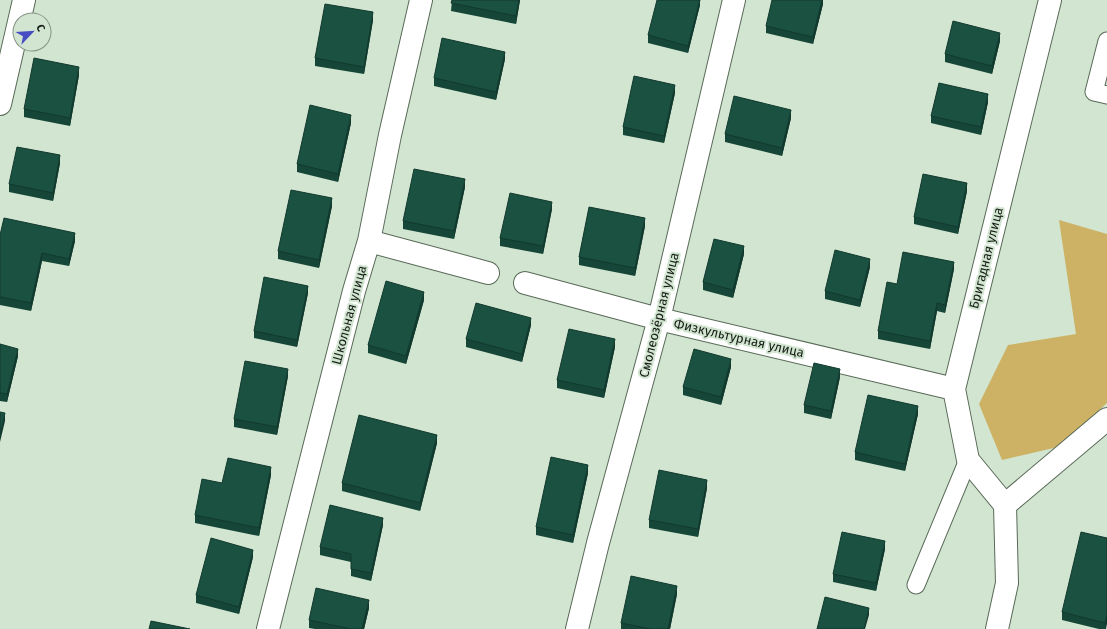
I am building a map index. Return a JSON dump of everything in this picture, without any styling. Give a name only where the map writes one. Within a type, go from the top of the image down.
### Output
[{"type":"street","points":[[0,104],[24,0]]},
{"type":"street","name":"Школьная улица","points":[[268,629],[354,290],[369,241],[390,135],[421,0]]},
{"type":"street","name":"Смолеозёрная улица","points":[[577,629],[598,543],[659,319],[734,0]]},
{"type":"street","name":"Бригадная улица","points":[[1005,505],[968,460],[954,389],[1050,0]]},
{"type":"street","points":[[369,241],[488,273]]},
{"type":"street","name":"Физкультурная улица","points":[[525,283],[659,319],[954,389]]},
{"type":"street","points":[[997,629],[1006,583],[1005,505],[1107,419]]},
{"type":"lane","points":[[1107,41],[1094,92],[1107,95]]},
{"type":"lane","points":[[916,584],[968,460]]},
{"type":"shaded area","points":[[1059,220],[1107,234],[1107,403],[1058,447],[1002,460],[979,404],[1008,345],[1076,334]]},
{"type":"building","points":[[452,0],[519,0],[516,16],[451,3]]},
{"type":"building","points":[[657,0],[700,0],[688,46],[648,35]]},
{"type":"building","points":[[772,0],[822,0],[813,37],[766,26]]},
{"type":"building","points":[[325,4],[373,12],[364,67],[315,58]]},
{"type":"building","points":[[953,21],[1000,33],[992,66],[945,54]]},
{"type":"building","points":[[442,38],[505,52],[496,92],[434,78]]},
{"type":"building","points":[[34,58],[79,67],[70,118],[24,109]]},
{"type":"building","points":[[634,76],[675,85],[664,136],[623,127]]},
{"type":"building","points":[[939,83],[988,94],[981,127],[931,116]]},
{"type":"building","points":[[734,96],[791,110],[782,148],[725,134]]},
{"type":"building","points":[[310,105],[351,115],[338,174],[297,164]]},
{"type":"building","points":[[17,147],[60,155],[53,193],[9,184]]},
{"type":"building","points":[[414,169],[465,179],[454,231],[403,221]]},
{"type":"building","points":[[923,174],[967,183],[958,227],[914,217]]},
{"type":"building","points":[[291,190],[332,198],[319,260],[278,251]]},
{"type":"building","points":[[510,193],[552,202],[543,246],[500,238]]},
{"type":"building","points":[[589,207],[645,218],[635,268],[579,257]]},
{"type":"building","points":[[4,218],[75,233],[69,259],[42,253],[31,303],[0,297],[0,235]]},
{"type":"building","points":[[714,239],[744,246],[733,290],[703,282]]},
{"type":"building","points":[[835,250],[870,259],[860,300],[825,291]]},
{"type":"building","points":[[903,252],[954,262],[945,305],[937,303],[930,341],[878,331],[887,282],[897,284]]},
{"type":"building","points":[[264,277],[308,286],[297,340],[254,331]]},
{"type":"building","points":[[386,281],[424,292],[406,356],[368,345]]},
{"type":"building","points":[[476,303],[531,318],[522,354],[466,339]]},
{"type":"building","points":[[569,329],[615,339],[604,390],[557,380]]},
{"type":"building","points":[[0,344],[18,349],[7,394],[0,393]]},
{"type":"building","points":[[694,349],[731,359],[721,397],[683,387]]},
{"type":"building","points":[[245,361],[288,369],[277,427],[234,419]]},
{"type":"building","points":[[814,363],[840,369],[831,411],[804,405]]},
{"type":"building","points":[[868,395],[918,406],[905,464],[855,452]]},
{"type":"building","points":[[0,412],[5,413],[0,435]]},
{"type":"building","points":[[359,415],[437,435],[420,503],[342,483]]},
{"type":"building","points":[[551,457],[588,465],[573,535],[536,527]]},
{"type":"building","points":[[228,458],[271,467],[259,528],[195,515],[202,479],[222,483]]},
{"type":"building","points":[[659,470],[707,480],[698,529],[649,520]]},
{"type":"building","points":[[330,505],[383,518],[371,573],[351,569],[351,554],[320,547]]},
{"type":"building","points":[[842,532],[885,541],[876,583],[833,574]]},
{"type":"building","points":[[1081,532],[1107,538],[1107,615],[1105,623],[1062,612]]},
{"type":"building","points":[[211,538],[253,550],[239,607],[196,595]]},
{"type":"building","points":[[631,576],[677,586],[668,629],[651,629],[621,623]]},
{"type":"building","points":[[316,588],[369,600],[362,629],[351,629],[309,620]]},
{"type":"building","points":[[825,597],[869,608],[864,629],[817,629]]},
{"type":"building","points":[[151,621],[190,629],[149,629]]}]
